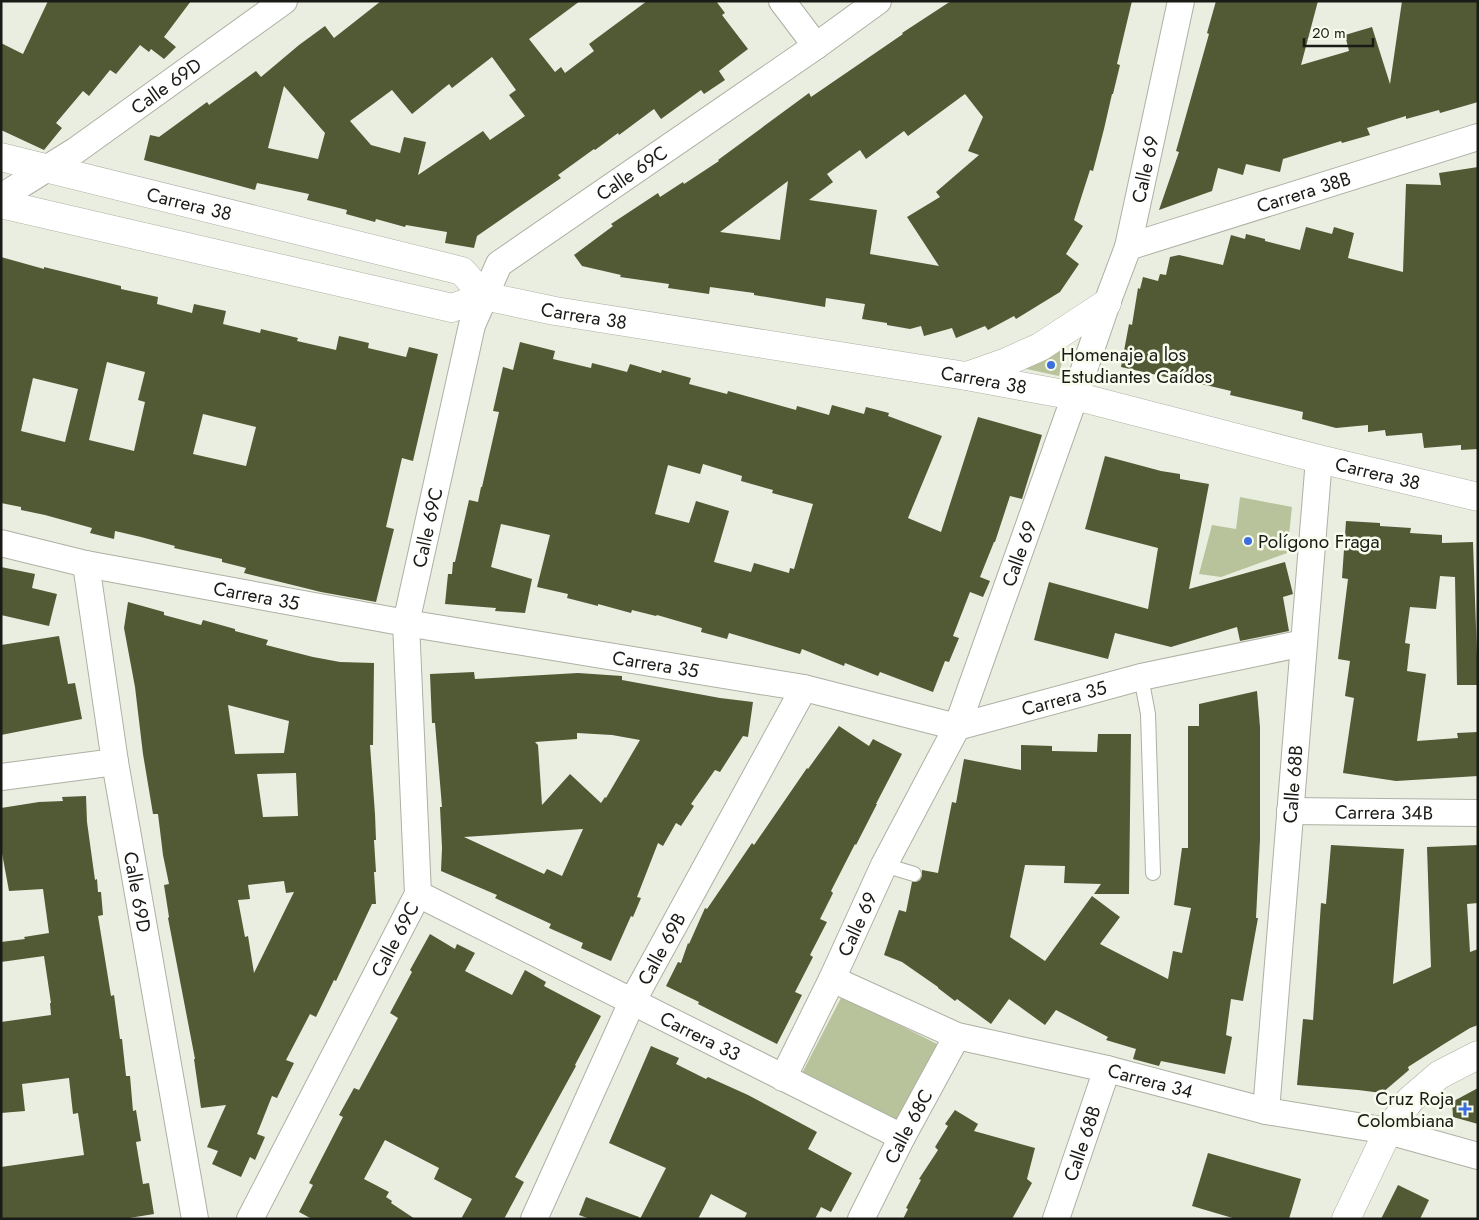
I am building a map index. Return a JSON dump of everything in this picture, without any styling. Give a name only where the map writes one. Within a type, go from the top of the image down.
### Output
[{"type":"main road","name":"Carrera 38","points":[[1,157],[462,271],[484,296],[555,311],[966,376],[1075,396],[1318,460],[1478,497]]},
{"type":"main road","points":[[1,204],[452,308],[484,296]]},
{"type":"main road","points":[[966,376],[1004,363],[1040,347],[1107,303]]},
{"type":"main road","points":[[1346,1219],[1388,1131],[1410,1100],[1439,1075],[1478,1055]]},
{"type":"street","name":"Calle 69D","points":[[1,197],[75,151],[284,1]]},
{"type":"street","points":[[782,1],[816,46]]},
{"type":"street","name":"Calle 69C","points":[[250,1219],[418,894],[406,623],[472,325],[499,264],[816,46],[878,1]]},
{"type":"street","name":"Calle 69","points":[[783,1078],[832,979],[884,865],[957,728],[1128,247],[1181,1]]},
{"type":"street","name":"Carrera 38B","points":[[1128,247],[1478,137]]},
{"type":"street","name":"Calle 68B","points":[[1266,1111],[1318,460]]},
{"type":"street","name":"Carrera 35","points":[[1,544],[86,564],[406,623],[804,688],[957,728],[1141,677],[1304,644]]},
{"type":"street","name":"Calle 69D","points":[[86,564],[115,762],[195,1219]]},
{"type":"street","name":"Calle 69B","points":[[534,1219],[632,1002],[804,688]]},
{"type":"street","points":[[1,776],[115,762]]},
{"type":"street","name":"Carrera 34B","points":[[1290,811],[1478,813]]},
{"type":"street","name":"Carrera 33","points":[[418,894],[902,1137]]},
{"type":"street","name":"Carrera 34","points":[[832,979],[957,1036],[1107,1069],[1266,1111],[1388,1131],[1478,1156]]},
{"type":"street","name":"Calle 68C","points":[[861,1219],[902,1137],[957,1036]]},
{"type":"street","name":"Calle 68B","points":[[1056,1219],[1107,1069]]},
{"type":"lane","points":[[1141,677],[1148,714],[1153,873]]},
{"type":"lane","points":[[884,865],[914,874]]},
{"type":"green space","points":[[1067,337],[1059,376],[1013,366]]},
{"type":"green space","name":"Polígono Fraga","points":[[1240,497],[1292,507],[1287,553],[1221,577],[1199,574],[1212,525],[1236,529]]},
{"type":"green space","points":[[842,996],[943,1047],[899,1126],[799,1079]]},
{"type":"building","points":[[48,1],[191,1],[164,37],[176,47],[164,59],[151,49],[149,52],[140,45],[116,74],[110,70],[89,96],[83,91],[56,123],[62,128],[44,150],[1,130],[1,43],[23,54]]},
{"type":"building","points":[[381,1],[580,1],[529,39],[555,72],[561,67],[565,73],[594,51],[589,44],[647,1],[716,1],[725,13],[722,15],[748,49],[719,71],[725,80],[704,94],[701,90],[661,119],[654,109],[619,135],[618,133],[594,149],[558,175],[561,178],[477,236],[474,248],[445,243],[447,232],[406,225],[405,227],[376,219],[375,222],[346,214],[347,210],[307,200],[309,194],[257,183],[255,190],[144,160],[150,135],[159,137],[207,102],[209,105],[256,71],[261,77],[325,26],[334,38]],"holes":[[[492,57],[516,90],[509,95],[525,116],[490,140],[483,131],[418,175],[426,142],[404,137],[400,153],[371,145],[350,121],[392,90],[412,114],[449,84],[452,88]],[[284,86],[325,133],[318,159],[268,148]]]},
{"type":"building","points":[[951,1],[1132,1],[1117,64],[1120,65],[1093,171],[1090,170],[1074,220],[1083,226],[1066,254],[1079,264],[1060,292],[1016,319],[1014,316],[988,330],[985,326],[956,338],[952,328],[924,336],[921,326],[910,329],[862,319],[865,304],[826,298],[825,307],[754,295],[754,293],[710,287],[709,294],[668,288],[669,284],[620,277],[621,275],[582,266],[574,255],[613,226],[611,224],[658,193],[660,197],[683,182],[684,184],[719,161],[809,93],[811,97]],"holes":[[[965,94],[983,117],[968,151],[979,155],[936,192],[940,197],[907,217],[939,266],[870,254],[877,210],[809,200],[833,182],[827,174],[860,150],[866,159],[904,131],[908,136]],[[788,181],[780,240],[720,232]]]},
{"type":"building","points":[[1216,1],[1318,1],[1301,65],[1349,51],[1345,35],[1372,27],[1390,84],[1402,1],[1478,1],[1478,102],[1440,113],[1439,110],[1406,119],[1406,116],[1367,128],[1370,135],[1342,143],[1341,141],[1283,159],[1280,172],[1246,164],[1243,175],[1218,168],[1212,191],[1159,210],[1179,152],[1176,151],[1209,34],[1207,33]]},
{"type":"building","points":[[1478,167],[1478,449],[1461,450],[1461,445],[1424,448],[1422,433],[1386,436],[1385,430],[1368,432],[1368,425],[1336,428],[1302,419],[1303,412],[1230,395],[1231,391],[1121,367],[1129,324],[1132,325],[1138,288],[1140,289],[1143,277],[1158,281],[1160,274],[1166,275],[1170,257],[1179,255],[1223,265],[1231,235],[1245,239],[1246,234],[1300,250],[1306,227],[1332,234],[1334,227],[1354,233],[1348,258],[1403,272],[1406,184],[1441,185],[1439,173]]},
{"type":"building","points":[[1,257],[44,269],[44,267],[121,286],[121,289],[158,297],[157,304],[192,313],[194,304],[226,311],[223,324],[260,333],[261,329],[298,338],[297,341],[336,350],[339,336],[369,343],[368,348],[406,357],[409,347],[438,354],[413,461],[402,458],[386,527],[394,529],[376,602],[321,592],[244,573],[246,568],[222,562],[222,559],[174,548],[175,546],[141,537],[115,531],[114,539],[90,533],[92,528],[1,503]],"holes":[[[107,362],[145,372],[138,400],[145,402],[134,451],[89,440]],[[33,378],[78,389],[65,442],[21,431]],[[203,414],[256,427],[246,466],[193,454]]]},
{"type":"building","points":[[520,342],[555,351],[553,359],[591,368],[592,363],[627,372],[630,364],[661,373],[662,370],[691,378],[689,384],[727,394],[728,391],[796,410],[797,406],[829,415],[832,405],[864,414],[866,407],[889,413],[888,416],[942,436],[908,518],[941,532],[978,417],[1042,435],[1022,499],[1010,496],[995,542],[980,577],[990,581],[983,597],[970,592],[953,636],[959,638],[949,662],[945,661],[933,692],[880,672],[878,676],[845,663],[844,666],[802,649],[800,654],[729,633],[727,639],[701,632],[702,628],[657,615],[632,610],[631,613],[598,604],[598,606],[567,598],[568,594],[537,587],[550,535],[501,524],[491,567],[532,579],[525,613],[495,611],[496,608],[445,604],[448,574],[452,574],[453,562],[455,562],[469,500],[478,502],[482,487],[499,412],[493,411],[503,367],[513,370]],"holes":[[[703,464],[742,476],[741,481],[773,490],[772,493],[813,504],[794,569],[790,568],[789,573],[754,563],[751,572],[714,562],[729,511],[696,501],[689,523],[655,514],[668,465],[700,474]]]},
{"type":"building","points":[[1105,456],[1161,471],[1180,474],[1180,479],[1209,484],[1189,589],[1285,562],[1293,594],[1283,597],[1289,631],[1240,641],[1237,627],[1171,647],[1115,633],[1108,659],[1034,640],[1049,582],[1148,609],[1158,548],[1085,529]]},
{"type":"building","points":[[1346,521],[1380,523],[1380,526],[1411,528],[1410,533],[1442,535],[1442,543],[1473,542],[1478,685],[1457,685],[1455,577],[1440,576],[1436,609],[1410,607],[1405,643],[1410,644],[1407,671],[1426,674],[1417,741],[1458,738],[1457,733],[1478,732],[1478,776],[1396,781],[1343,773],[1354,698],[1345,696],[1350,661],[1338,659],[1348,579],[1342,578]]},
{"type":"building","points":[[1,567],[35,574],[32,588],[57,594],[49,626],[1,615]]},
{"type":"building","points":[[128,602],[164,612],[164,615],[201,625],[203,620],[235,629],[235,631],[268,640],[266,645],[313,657],[340,662],[374,663],[373,745],[370,745],[376,840],[374,840],[376,872],[374,872],[376,904],[372,904],[336,981],[334,980],[316,1017],[310,1014],[286,1060],[294,1063],[277,1098],[272,1096],[257,1134],[265,1137],[255,1160],[250,1157],[241,1177],[212,1164],[218,1151],[207,1147],[226,1105],[201,1108],[195,1059],[168,918],[164,885],[169,884],[158,814],[153,814],[135,687],[124,628]],"holes":[[[228,705],[289,721],[284,753],[235,754]],[[296,773],[298,816],[263,817],[257,774]],[[284,881],[286,893],[294,892],[254,973],[248,936],[245,937],[238,900],[250,899],[248,885]]]},
{"type":"building","points":[[59,636],[68,684],[75,683],[82,719],[1,735],[1,645]]},
{"type":"building","points":[[474,672],[475,679],[578,673],[622,676],[622,680],[720,698],[753,702],[748,737],[743,736],[720,772],[715,770],[691,804],[694,806],[681,826],[676,823],[663,846],[658,843],[637,897],[641,898],[611,961],[581,948],[583,943],[549,928],[551,924],[495,898],[497,895],[441,871],[440,807],[442,807],[435,723],[432,723],[430,674]],"holes":[[[577,733],[612,735],[640,740],[606,798],[601,803],[570,774],[542,805],[538,745],[535,742],[577,739]],[[583,829],[562,876],[547,869],[544,874],[464,837]]]},
{"type":"building","points":[[1257,691],[1260,727],[1260,840],[1256,918],[1258,918],[1243,1001],[1231,999],[1226,1035],[1232,1037],[1225,1074],[1161,1061],[1159,1066],[1133,1059],[1136,1049],[1106,1040],[1108,1037],[1056,1010],[1045,1025],[1009,999],[991,1024],[957,999],[955,1001],[902,962],[884,955],[899,910],[906,912],[912,882],[920,880],[922,870],[938,873],[952,802],[956,803],[964,759],[1021,770],[1021,745],[1052,746],[1052,751],[1097,752],[1098,734],[1131,734],[1129,894],[1094,894],[1101,884],[1064,883],[1065,866],[1025,865],[1010,937],[1045,961],[1092,896],[1120,917],[1100,944],[1168,979],[1173,951],[1182,953],[1191,908],[1174,905],[1182,848],[1188,848],[1188,726],[1199,726],[1199,704]]},
{"type":"building","points":[[839,726],[869,746],[873,739],[902,754],[831,891],[833,893],[820,919],[827,922],[810,955],[813,957],[795,992],[802,995],[777,1044],[666,986],[678,962],[681,963],[688,943],[705,908],[707,909],[752,843],[754,845],[807,768]]},
{"type":"building","points":[[86,796],[87,822],[95,880],[97,879],[98,892],[101,892],[103,915],[98,916],[111,996],[114,995],[126,1076],[130,1076],[133,1111],[136,1110],[141,1141],[136,1142],[143,1184],[149,1183],[154,1214],[123,1219],[1,1219],[1,1167],[84,1155],[78,1113],[73,1114],[69,1078],[22,1084],[25,1111],[1,1113],[1,1022],[51,1015],[51,1003],[44,956],[1,962],[1,942],[49,933],[43,889],[9,891],[1,848],[1,808],[39,802],[63,801],[62,797]]},
{"type":"building","points":[[1331,845],[1404,849],[1393,984],[1431,967],[1427,847],[1478,845],[1478,903],[1467,904],[1470,952],[1478,949],[1478,1025],[1470,1028],[1408,1067],[1409,1070],[1382,1093],[1297,1085],[1303,1019],[1313,1020],[1321,903],[1326,904]]},
{"type":"building","points":[[430,934],[455,949],[457,944],[475,953],[465,971],[512,995],[525,970],[546,982],[544,986],[601,1016],[576,1066],[515,1177],[524,1182],[504,1219],[461,1219],[472,1199],[434,1179],[439,1168],[385,1140],[364,1179],[389,1192],[386,1197],[392,1201],[391,1203],[415,1219],[312,1219],[299,1212],[313,1185],[309,1183],[343,1117],[339,1115],[354,1088],[359,1090],[398,1018],[390,1013],[412,972],[410,970]]},
{"type":"building","points":[[651,1046],[679,1058],[676,1064],[706,1079],[708,1077],[748,1095],[817,1132],[808,1149],[852,1173],[831,1212],[821,1207],[815,1219],[744,1219],[747,1213],[711,1194],[698,1219],[640,1219],[666,1168],[609,1143]]},
{"type":"building","name":"Cruz Roja Colombiana","points":[[1478,1088],[1478,1124],[1453,1117],[1452,1102]]},
{"type":"building","points":[[955,1110],[978,1124],[974,1131],[1035,1148],[1027,1179],[1032,1183],[1012,1219],[903,1219],[908,1209],[906,1208],[921,1180],[919,1179],[938,1150],[935,1147],[948,1126],[945,1124]]},
{"type":"building","points":[[1208,1153],[1301,1179],[1289,1219],[1236,1219],[1192,1206]]},
{"type":"building","points":[[1398,1185],[1429,1200],[1420,1219],[1381,1219]]},
{"type":"building","points":[[586,1197],[639,1217],[639,1219],[590,1219],[579,1215]]},
{"type":"place","name":"Homenaje a los Estudiantes Caídos","points":[[1051,365]]},
{"type":"place","name":"Polígono Fraga","points":[[1248,541]]},
{"type":"place","name":"Cruz Roja Colombiana","points":[[1465,1109]]}]
